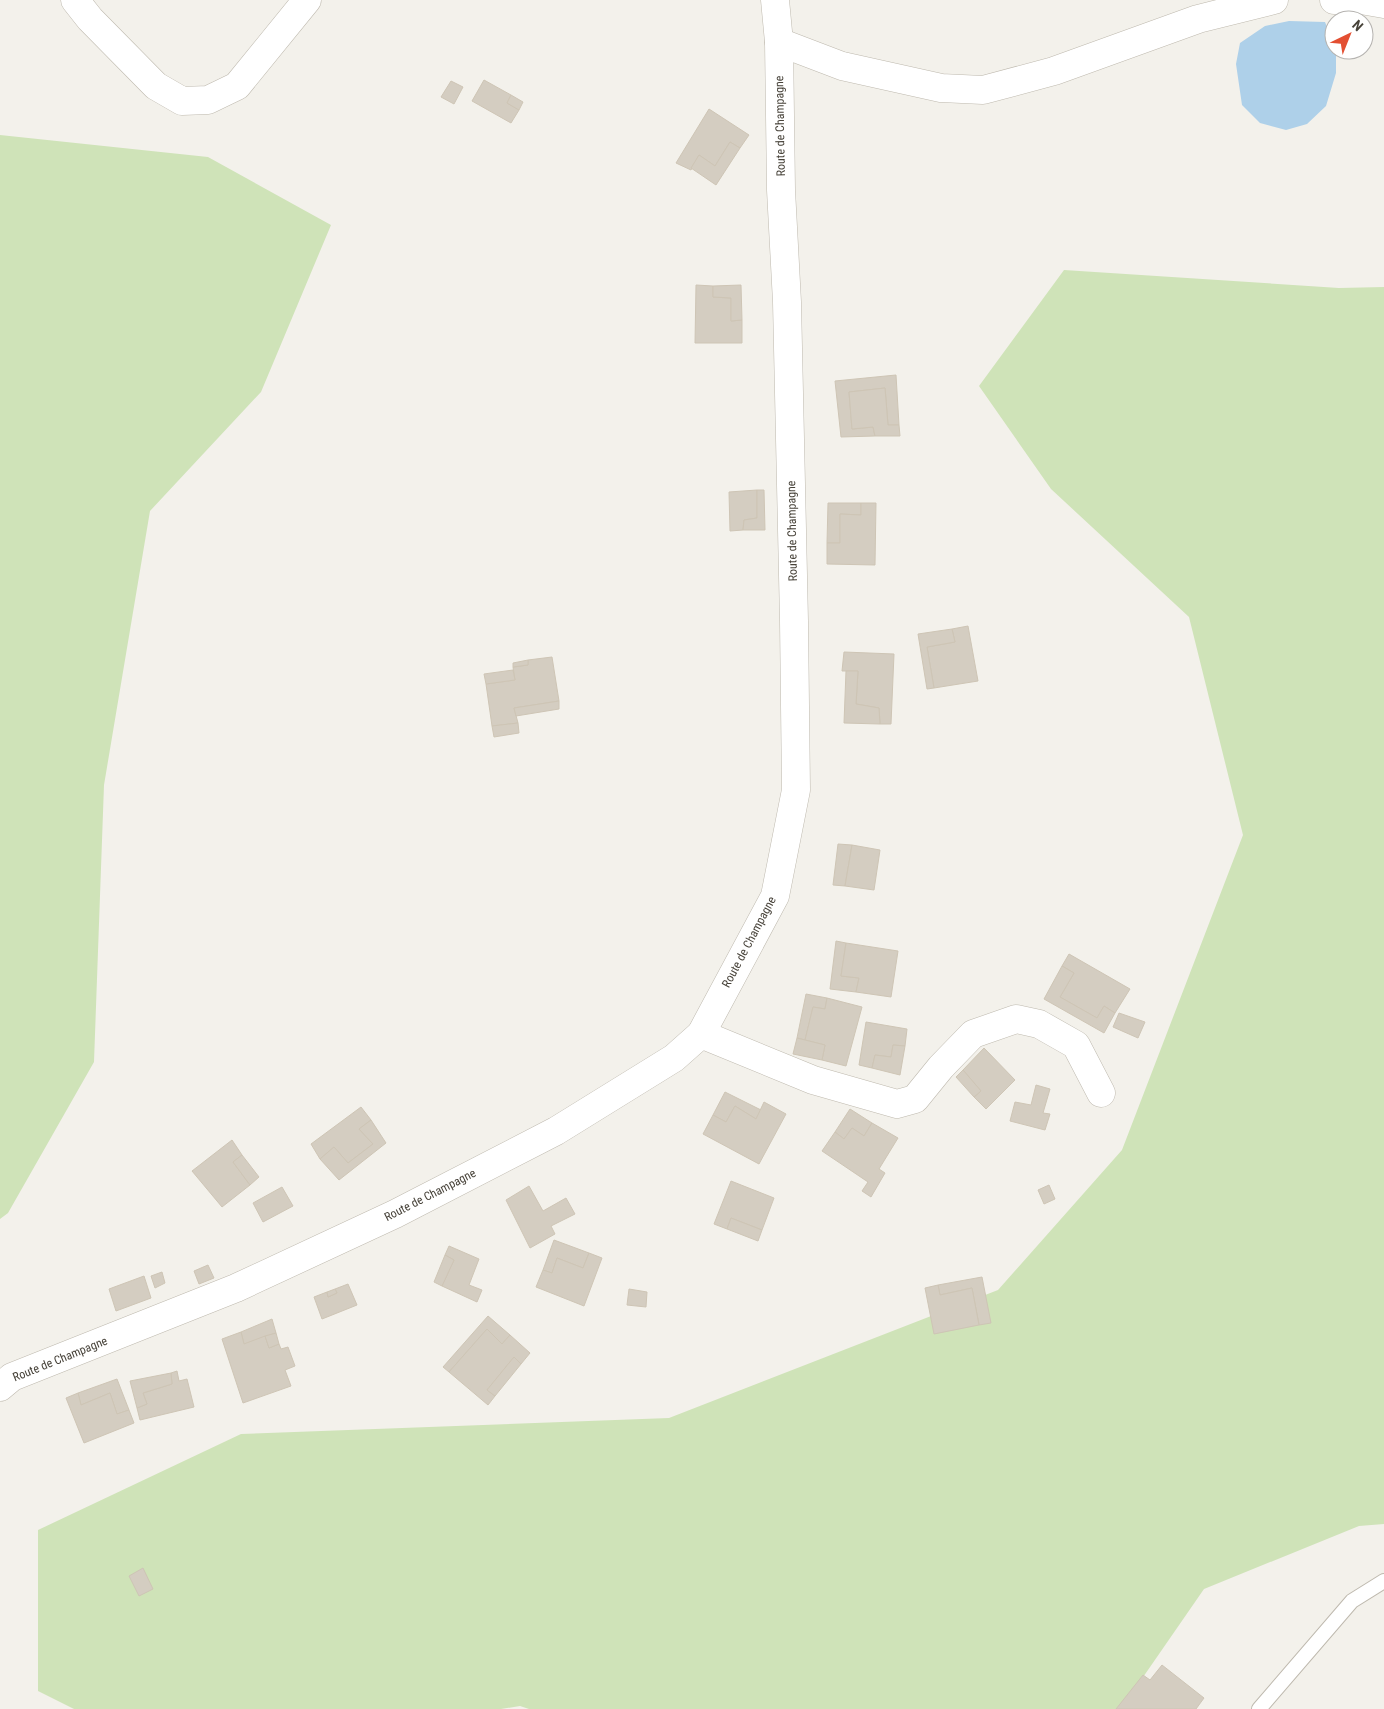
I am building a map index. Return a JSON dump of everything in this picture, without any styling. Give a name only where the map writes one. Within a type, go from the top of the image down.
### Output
[{"type":"street","points":[[74,0],[90,19],[156,86],[182,101],[208,100],[237,86],[307,0]]},
{"type":"street","name":"Route de Champagne","points":[[0,1387],[12,1377],[236,1288],[395,1214],[556,1131],[674,1058],[700,1034],[775,896],[796,790],[787,302],[781,190],[779,42],[775,0]]},
{"type":"street","points":[[779,42],[842,66],[941,88],[983,90],[1054,71],[1198,19],[1274,0]]},
{"type":"street","points":[[1334,0],[1361,0],[1384,4]]},
{"type":"street","points":[[700,1034],[813,1080],[897,1104],[915,1099],[973,1034],[1016,1020],[1039,1024],[1076,1045],[1101,1093]]},
{"type":"lane","points":[[1259,1709],[1352,1601],[1384,1580]]},
{"type":"green space","points":[[0,135],[208,157],[331,225],[261,392],[150,511],[104,785],[94,1062],[8,1213],[0,1219]]},
{"type":"green space","points":[[1064,270],[1339,288],[1384,287],[1384,1524],[1359,1526],[1204,1589],[1121,1709],[529,1709],[520,1706],[501,1709],[74,1709],[38,1691],[38,1530],[241,1434],[669,1418],[998,1290],[1122,1150],[1243,835],[1189,617],[1051,489],[979,386]]},
{"type":"water","points":[[1289,21],[1324,22],[1324,60],[1336,60],[1336,73],[1326,106],[1307,124],[1286,130],[1260,123],[1242,105],[1236,64],[1240,43],[1265,26]]},
{"type":"building","points":[[484,80],[511,95],[507,103],[519,110],[511,123],[472,101]]},
{"type":"building","points":[[451,81],[463,87],[454,104],[441,97]]},
{"type":"building","points":[[511,95],[523,102],[519,110],[507,103]]},
{"type":"building","points":[[709,109],[749,135],[740,148],[730,142],[715,166],[699,155],[691,170],[676,163]]},
{"type":"building","points":[[730,142],[740,148],[716,185],[691,168],[699,155],[715,166]]},
{"type":"building","points":[[696,285],[713,286],[713,297],[731,298],[731,321],[742,320],[742,343],[695,343]]},
{"type":"building","points":[[741,285],[742,320],[731,321],[731,298],[713,297],[713,286]]},
{"type":"building","points":[[896,375],[899,425],[888,425],[885,388],[849,392],[852,429],[873,427],[875,436],[841,437],[835,381]]},
{"type":"building","points":[[885,388],[888,425],[899,425],[900,436],[875,436],[873,427],[852,429],[849,392]]},
{"type":"building","points":[[757,490],[757,518],[744,520],[743,530],[730,531],[729,492]]},
{"type":"building","points":[[757,490],[764,490],[765,530],[743,530],[744,520],[757,518]]},
{"type":"building","points":[[828,503],[861,503],[861,515],[840,514],[840,543],[827,543]]},
{"type":"building","points":[[861,503],[876,503],[875,565],[827,564],[827,543],[840,543],[840,514],[861,515]]},
{"type":"building","points":[[968,626],[978,681],[934,688],[927,647],[955,642],[952,629]]},
{"type":"building","points":[[952,629],[955,642],[927,647],[934,688],[927,689],[918,634]]},
{"type":"building","points":[[844,652],[894,654],[891,724],[880,724],[879,708],[856,704],[858,671],[842,671]]},
{"type":"building","points":[[552,657],[559,701],[514,708],[518,723],[492,726],[486,684],[515,680],[513,667],[528,665],[528,660]]},
{"type":"building","points":[[528,660],[528,665],[513,667],[513,663]]},
{"type":"building","points":[[513,670],[515,680],[486,684],[484,674]]},
{"type":"building","points":[[846,671],[858,671],[856,704],[879,708],[880,724],[844,723]]},
{"type":"building","points":[[559,701],[559,709],[516,716],[514,708]]},
{"type":"building","points":[[518,723],[519,733],[494,737],[492,726]]},
{"type":"building","points":[[838,844],[852,845],[845,886],[833,885]]},
{"type":"building","points":[[852,845],[880,850],[874,890],[845,886]]},
{"type":"building","points":[[836,941],[846,943],[841,976],[859,978],[856,992],[830,989]]},
{"type":"building","points":[[846,943],[898,951],[891,997],[856,992],[859,978],[841,976]]},
{"type":"building","points":[[1069,954],[1130,989],[1115,1013],[1104,1006],[1097,1018],[1060,997],[1074,973],[1062,966]]},
{"type":"building","points":[[1062,966],[1074,973],[1060,997],[1097,1018],[1104,1006],[1115,1013],[1104,1033],[1044,999]]},
{"type":"building","points":[[806,994],[827,998],[825,1009],[813,1007],[805,1040],[797,1038]]},
{"type":"building","points":[[827,998],[862,1007],[846,1066],[822,1060],[825,1045],[805,1040],[813,1007],[825,1009]]},
{"type":"building","points":[[1119,1013],[1145,1022],[1138,1038],[1113,1027]]},
{"type":"building","points":[[866,1022],[907,1029],[905,1046],[893,1045],[891,1057],[875,1055],[872,1068],[859,1065]]},
{"type":"building","points":[[797,1038],[825,1045],[822,1060],[793,1054]]},
{"type":"building","points":[[893,1045],[905,1046],[900,1075],[872,1068],[875,1055],[891,1057]]},
{"type":"building","points":[[984,1048],[1015,1080],[986,1109],[974,1097],[981,1091],[963,1070]]},
{"type":"building","points":[[963,1070],[981,1091],[974,1097],[956,1077]]},
{"type":"building","points":[[1036,1085],[1050,1089],[1043,1113],[1050,1114],[1045,1130],[1010,1121],[1015,1102],[1031,1105]]},
{"type":"building","points":[[725,1092],[761,1110],[756,1119],[735,1106],[726,1122],[713,1115]]},
{"type":"building","points":[[764,1102],[786,1114],[759,1164],[703,1134],[713,1115],[726,1122],[735,1106],[756,1119]]},
{"type":"building","points":[[361,1107],[371,1120],[359,1129],[373,1144],[348,1163],[334,1147],[320,1159],[311,1144]]},
{"type":"building","points":[[850,1109],[872,1123],[864,1136],[852,1128],[844,1139],[835,1132]]},
{"type":"building","points":[[371,1120],[386,1143],[339,1180],[320,1159],[334,1147],[348,1163],[373,1144],[359,1129]]},
{"type":"building","points":[[872,1123],[898,1138],[879,1169],[885,1173],[871,1197],[862,1191],[868,1182],[822,1151],[835,1132],[844,1139],[852,1128],[864,1136]]},
{"type":"building","points":[[232,1140],[242,1155],[233,1162],[250,1185],[222,1207],[192,1171]]},
{"type":"building","points":[[242,1155],[259,1177],[250,1185],[233,1162]]},
{"type":"building","points":[[731,1181],[774,1198],[762,1230],[731,1218],[727,1229],[714,1224]]},
{"type":"building","points":[[1049,1185],[1055,1199],[1044,1204],[1038,1190]]},
{"type":"building","points":[[529,1186],[543,1211],[566,1198],[575,1214],[551,1226],[555,1234],[530,1248],[506,1200]]},
{"type":"building","points":[[282,1187],[293,1206],[263,1222],[253,1203]]},
{"type":"building","points":[[731,1218],[762,1230],[758,1241],[727,1229]]},
{"type":"building","points":[[554,1240],[589,1253],[583,1268],[557,1258],[552,1273],[543,1270]]},
{"type":"building","points":[[449,1246],[479,1259],[469,1285],[482,1290],[477,1302],[442,1286],[454,1260],[445,1255]]},
{"type":"building","points":[[589,1253],[602,1258],[584,1306],[536,1287],[543,1270],[552,1273],[557,1258],[583,1268]]},
{"type":"building","points":[[445,1255],[454,1260],[442,1286],[434,1282]]},
{"type":"building","points":[[208,1265],[214,1278],[199,1284],[194,1271]]},
{"type":"building","points":[[162,1272],[165,1283],[155,1288],[151,1276]]},
{"type":"building","points":[[144,1276],[151,1298],[116,1311],[109,1289]]},
{"type":"building","points":[[982,1277],[991,1323],[979,1325],[972,1288],[940,1295],[938,1285]]},
{"type":"building","points":[[348,1284],[357,1305],[322,1319],[314,1297],[327,1292],[328,1297],[337,1293],[335,1289]]},
{"type":"building","points":[[938,1285],[940,1295],[972,1288],[979,1325],[934,1334],[925,1288]]},
{"type":"building","points":[[335,1289],[337,1293],[328,1297],[327,1292]]},
{"type":"building","points":[[629,1289],[647,1292],[646,1307],[627,1305]]},
{"type":"building","points":[[488,1316],[510,1335],[502,1344],[487,1329],[449,1372],[443,1367]]},
{"type":"building","points":[[272,1319],[276,1333],[244,1344],[241,1332]]},
{"type":"building","points":[[487,1329],[502,1344],[510,1335],[530,1353],[521,1364],[514,1357],[487,1390],[495,1396],[488,1405],[449,1372]]},
{"type":"building","points":[[241,1332],[244,1344],[265,1336],[269,1348],[279,1344],[281,1349],[288,1347],[295,1366],[285,1370],[291,1386],[243,1403],[222,1339]]},
{"type":"building","points":[[276,1333],[279,1344],[269,1348],[265,1336]]},
{"type":"building","points":[[514,1357],[521,1364],[495,1396],[487,1390]]},
{"type":"building","points":[[177,1371],[179,1381],[187,1379],[194,1407],[140,1420],[137,1408],[147,1404],[143,1393],[172,1384],[171,1373]]},
{"type":"building","points":[[171,1373],[172,1384],[143,1393],[147,1404],[137,1408],[130,1381]]},
{"type":"building","points":[[117,1379],[129,1410],[117,1414],[110,1393],[81,1405],[78,1393]]},
{"type":"building","points":[[78,1393],[81,1405],[110,1393],[117,1414],[129,1410],[134,1423],[84,1443],[66,1398]]},
{"type":"building","points":[[143,1568],[153,1589],[139,1596],[129,1576]]},
{"type":"building","points":[[1162,1665],[1204,1698],[1196,1709],[1116,1709],[1143,1675],[1150,1680]]}]
